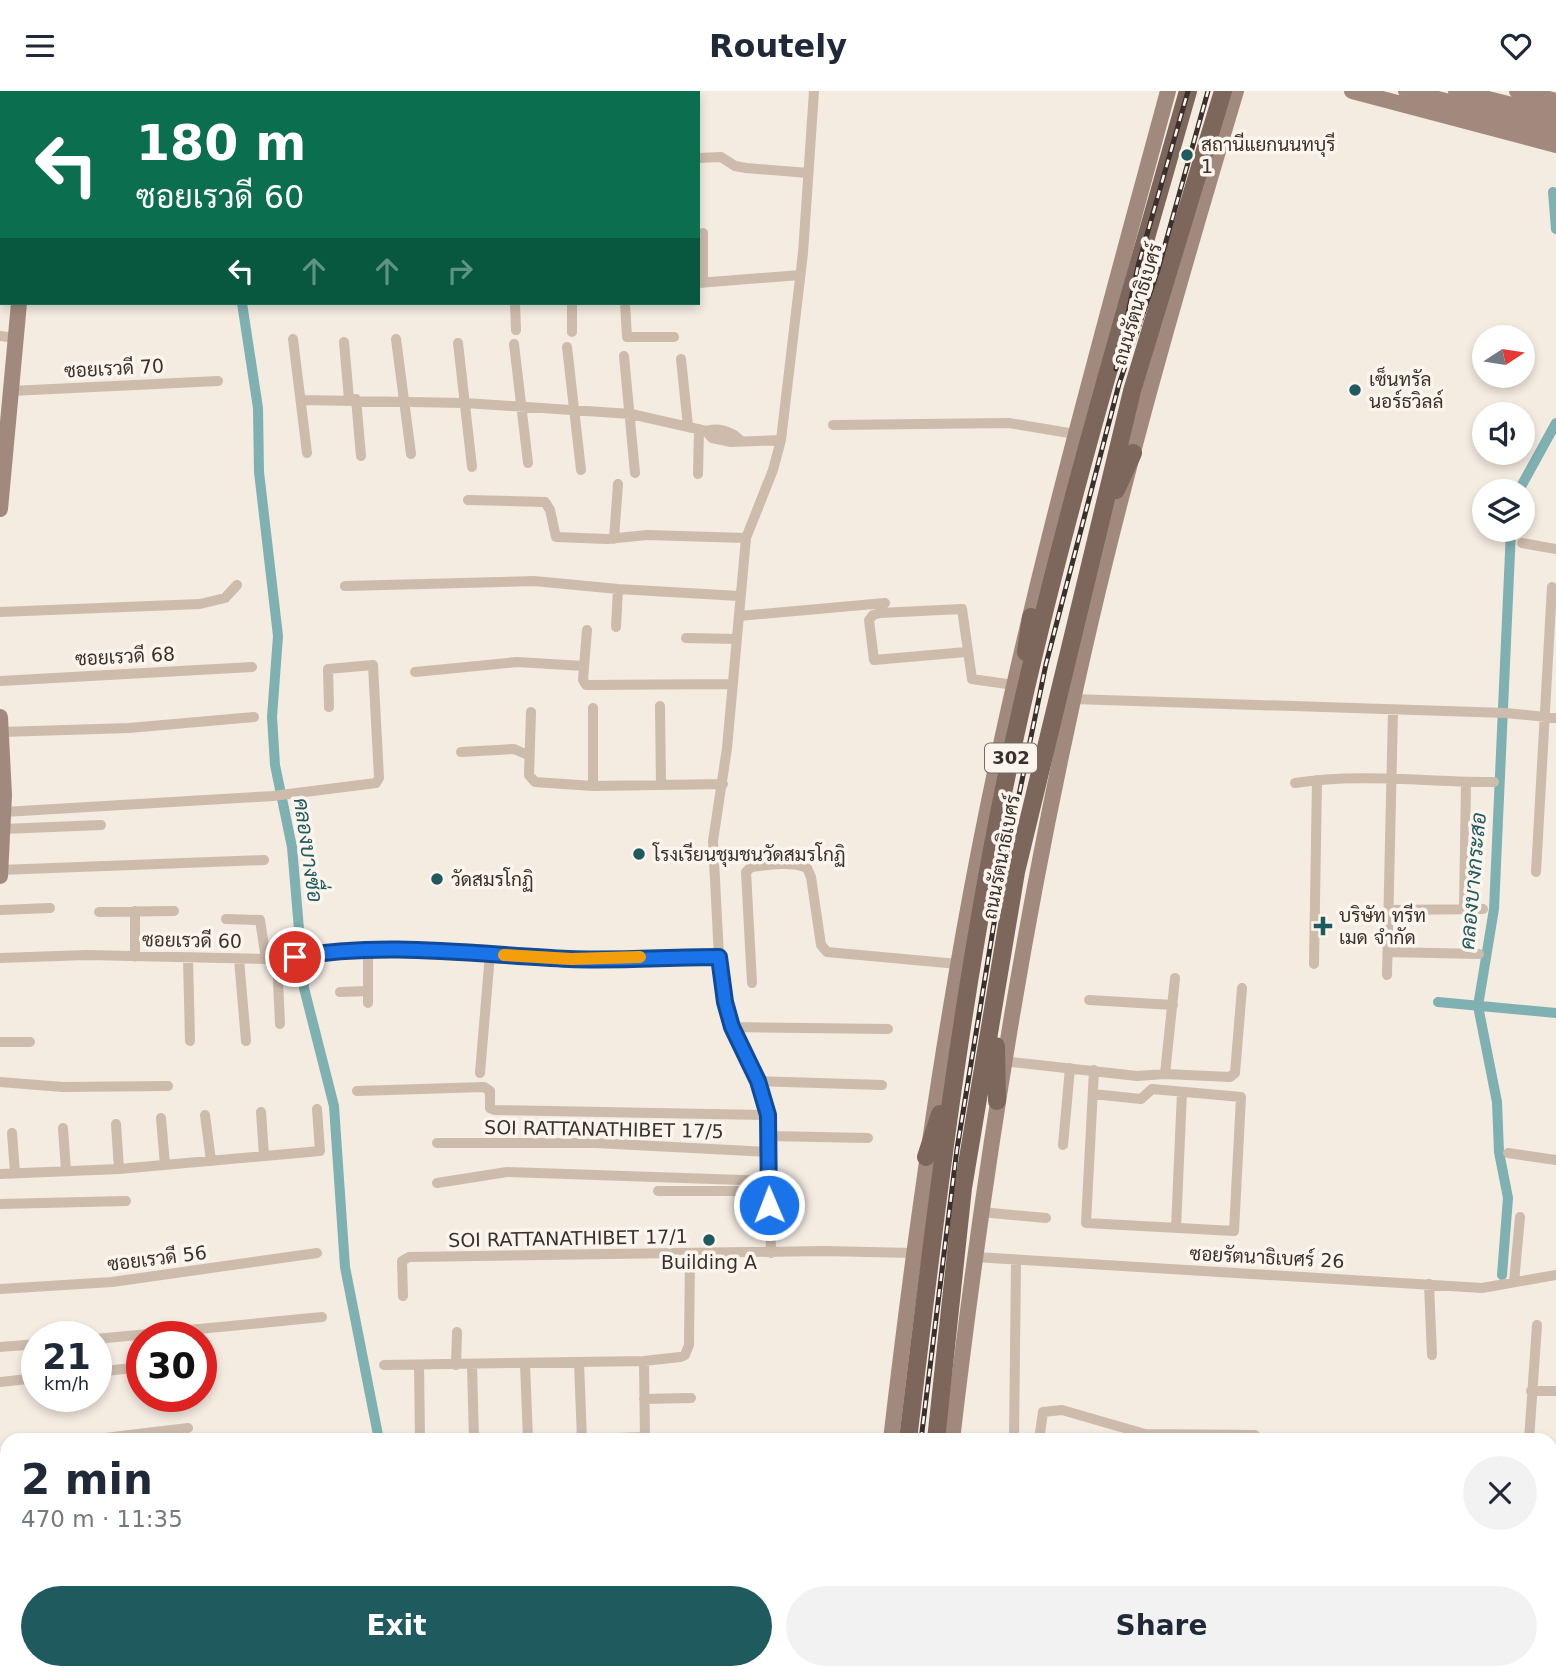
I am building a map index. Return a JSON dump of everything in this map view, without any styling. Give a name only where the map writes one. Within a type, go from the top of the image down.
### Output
[{"type":"main road","name":"ถนนรัตนาธิเบศร์","points":[[892,1433],[926,1157],[958,964],[1014,685],[1075,434],[1168,91]]},
{"type":"main road","name":"ถนนรัตนาธิเบศร์","points":[[909,1433],[937,1189],[1014,742],[1113,354],[1188,91]]},
{"type":"main road","points":[[1230,95],[1244,91]]},
{"type":"main road","points":[[1352,91],[1556,145]]},
{"type":"main road","points":[[1406,91],[1556,116]]},
{"type":"main road","points":[[1517,91],[1556,101]]},
{"type":"main road","name":"ถนนรัตนาธิเบศร์","points":[[953,1433],[1003,1061],[1032,899],[1073,699],[1133,453],[1230,95]]},
{"type":"main road","name":"ถนนรัตนาธิเบศร์","points":[[937,1433],[963,1188],[1016,873],[1132,391],[1230,95]]},
{"type":"main road","points":[[1454,97],[1556,128]]},
{"type":"main road","points":[[0,509],[2,456],[11,391],[6,371],[8,337],[18,305]]},
{"type":"main road","points":[[1099,524],[1133,453]]},
{"type":"main road","points":[[1014,742],[1031,617]]},
{"type":"main road","points":[[0,876],[3,829],[1,725]]},
{"type":"main road","points":[[994,1008],[997,1101]]},
{"type":"main road","points":[[926,1157],[957,1062]]},
{"type":"street","points":[[771,1253],[768,1115],[758,1081],[732,1027],[725,1002],[719,957],[713,841],[723,784],[746,538],[773,470],[781,440],[800,275],[814,91]]},
{"type":"street","points":[[700,158],[721,157],[740,167],[808,173]]},
{"type":"street","points":[[703,233],[701,283],[800,275]]},
{"type":"street","points":[[515,305],[516,330]]},
{"type":"street","points":[[572,305],[572,332]]},
{"type":"street","points":[[625,305],[627,337],[674,337]]},
{"type":"street","points":[[293,339],[307,453]]},
{"type":"street","points":[[396,339],[411,454]]},
{"type":"street","points":[[344,342],[361,456]]},
{"type":"street","points":[[458,343],[472,467]]},
{"type":"street","points":[[514,344],[528,463]]},
{"type":"street","points":[[567,347],[581,470]]},
{"type":"street","points":[[624,356],[635,473]]},
{"type":"street","points":[[681,359],[698,428],[698,474]]},
{"type":"street","name":"ซอยเรวดี 70","points":[[11,391],[218,381]]},
{"type":"street","points":[[301,400],[465,403],[631,414],[698,428],[712,438],[731,442],[739,439],[781,440]]},
{"type":"street","points":[[833,425],[1009,423],[1075,434]]},
{"type":"street","points":[[614,539],[618,484]]},
{"type":"street","points":[[468,499],[545,502],[550,510],[556,537],[614,539],[648,535],[746,538]]},
{"type":"street","points":[[1522,543],[1556,549]]},
{"type":"street","points":[[345,586],[534,581],[740,596]]},
{"type":"street","points":[[0,612],[200,604],[225,598],[237,585]]},
{"type":"street","points":[[1536,872],[1550,717],[1552,587]]},
{"type":"street","points":[[615,628],[618,589]]},
{"type":"street","points":[[739,615],[885,603]]},
{"type":"street","points":[[966,652],[874,660],[869,620],[880,613],[962,609],[966,652],[972,679],[1014,685]]},
{"type":"street","points":[[587,630],[583,680],[586,685],[733,684]]},
{"type":"street","points":[[686,638],[737,639]]},
{"type":"street","points":[[415,672],[517,662],[584,666]]},
{"type":"street","points":[[3,801],[273,796],[374,784],[379,778],[373,665],[328,669],[328,707]]},
{"type":"street","name":"ซอยเรวดี 68","points":[[0,681],[252,667]]},
{"type":"street","points":[[1073,699],[1502,713],[1550,717]]},
{"type":"street","points":[[660,706],[661,785]]},
{"type":"street","points":[[593,708],[593,786]]},
{"type":"street","points":[[1387,975],[1393,709]]},
{"type":"street","points":[[531,712],[529,775],[535,782],[593,786],[723,784]]},
{"type":"street","points":[[1,725],[128,728],[254,717]]},
{"type":"street","points":[[461,752],[514,749],[528,755]]},
{"type":"street","points":[[1294,783],[1392,779],[1494,782]]},
{"type":"street","points":[[1314,964],[1317,780]]},
{"type":"street","points":[[1464,909],[1466,782]]},
{"type":"street","points":[[3,829],[101,825]]},
{"type":"street","points":[[0,870],[264,860]]},
{"type":"street","points":[[752,983],[746,872],[749,867],[799,865],[807,868],[811,877],[821,945],[827,952],[958,964]]},
{"type":"street","points":[[0,910],[50,908]]},
{"type":"street","points":[[1389,910],[1483,909]]},
{"type":"street","points":[[99,912],[174,911]]},
{"type":"street","points":[[135,912],[135,957]]},
{"type":"street","points":[[226,919],[260,920],[272,958],[279,1024]]},
{"type":"street","points":[[368,950],[368,1003]]},
{"type":"street","name":"ซอยเรวดี 60","points":[[0,958],[239,959],[368,950],[571,959],[719,957]]},
{"type":"street","points":[[1388,952],[1479,954]]},
{"type":"street","points":[[480,1073],[490,954]]},
{"type":"street","points":[[188,959],[190,1041]]},
{"type":"street","points":[[239,959],[246,1041]]},
{"type":"street","points":[[1165,1074],[1175,978]]},
{"type":"street","points":[[1003,1061],[1137,1076],[1233,1076],[1242,988]]},
{"type":"street","points":[[340,992],[368,991]]},
{"type":"street","points":[[1089,1000],[1173,1005]]},
{"type":"street","points":[[732,1027],[888,1029]]},
{"type":"street","points":[[0,1042],[30,1042]]},
{"type":"street","points":[[1063,1145],[1070,1068]]},
{"type":"street","points":[[1093,1094],[1141,1099],[1153,1090],[1241,1097],[1234,1231],[1086,1223],[1094,1070]]},
{"type":"street","points":[[758,1081],[882,1085]]},
{"type":"street","points":[[0,1082],[63,1087],[168,1086]]},
{"type":"street","points":[[357,1091],[484,1087],[490,1091],[490,1108],[495,1110],[768,1115]]},
{"type":"street","points":[[1176,1228],[1182,1092]]},
{"type":"street","points":[[0,1174],[119,1169],[320,1151],[317,1109]]},
{"type":"street","points":[[261,1112],[264,1156]]},
{"type":"street","points":[[205,1115],[211,1161]]},
{"type":"street","points":[[160,1118],[165,1164]]},
{"type":"street","points":[[116,1124],[119,1169]]},
{"type":"street","points":[[63,1128],[66,1171]]},
{"type":"street","points":[[12,1133],[15,1173]]},
{"type":"street","points":[[769,1136],[868,1138]]},
{"type":"street","name":"SOI RATTANATHIBET 17/5","points":[[437,1143],[596,1143],[769,1152]]},
{"type":"street","points":[[1508,1153],[1556,1160]]},
{"type":"street","points":[[438,1183],[507,1172],[768,1186]]},
{"type":"street","points":[[658,1191],[768,1186]]},
{"type":"street","points":[[0,1204],[126,1201]]},
{"type":"street","points":[[981,1212],[1046,1218]]},
{"type":"street","points":[[1514,1282],[1520,1217]]},
{"type":"street","name":"ซอยเรวดี 56","points":[[0,1289],[112,1282],[317,1253]]},
{"type":"street","name":"SOI RATTANATHIBET 17/1","points":[[403,1296],[402,1261],[410,1257],[913,1253]]},
{"type":"street","points":[[384,1365],[644,1361],[680,1357],[685,1355],[690,1345],[690,1254]]},
{"type":"street","name":"ซอยรัตนาธิเบศร์ 26","points":[[975,1257],[1482,1288],[1556,1275]]},
{"type":"street","points":[[1014,1433],[1016,1260]]},
{"type":"street","points":[[1429,1284],[1432,1355]]},
{"type":"street","points":[[112,1337],[322,1317]]},
{"type":"street","points":[[1529,1433],[1537,1325]]},
{"type":"street","points":[[456,1365],[457,1332]]},
{"type":"street","points":[[0,1347],[21,1345]]},
{"type":"street","points":[[644,1361],[645,1433]]},
{"type":"street","points":[[579,1362],[582,1433]]},
{"type":"street","points":[[525,1363],[528,1433]]},
{"type":"street","points":[[472,1364],[474,1433]]},
{"type":"street","points":[[419,1365],[420,1433]]},
{"type":"street","points":[[0,1382],[21,1380]]},
{"type":"street","points":[[1531,1391],[1556,1391]]},
{"type":"street","points":[[644,1399],[691,1398]]},
{"type":"street","points":[[1040,1433],[1043,1412],[1049,1410],[1062,1410],[1133,1433]]},
{"type":"street","points":[[146,1433],[188,1428]]},
{"type":"waterway","name":"คลองบางกระสอ","points":[[1553,192],[1556,229]]},
{"type":"waterway","name":"คลองบางซื่อ","points":[[242,305],[258,408],[259,472],[278,636],[272,717],[275,765],[292,847],[304,988],[334,1106],[345,1267],[378,1433]]},
{"type":"waterway","name":"คลองบางกระสอ","points":[[1525,479],[1556,423]]},
{"type":"waterway","name":"คลองบางกระสอ","points":[[1502,1275],[1508,1198],[1499,1152],[1497,1102],[1478,1006],[1494,909],[1510,542]]},
{"type":"waterway","points":[[1438,1002],[1556,1013]]},
{"type":"railway","points":[[1116,369],[1138,266],[1188,91]]},
{"type":"railway","points":[[922,1433],[957,1149],[1000,887],[1046,664],[1119,384],[1158,270],[1208,91]]},
{"type":"slow traffic","points":[[504,955],[571,959],[640,957]]},
{"type":"place","name":"สถานีแยกนนทบุรี 1","points":[[1187,155]]},
{"type":"place","name":"เซ็นทรัล นอร์ธวิลล์","points":[[1355,390]]},
{"type":"place","name":"โรงเรียนชุมชนวัดสมรโกฏิ","points":[[639,854]]},
{"type":"place","name":"วัดสมรโกฏิ","points":[[437,879]]},
{"type":"place","name":"บริษัท ทรีท เมด จำกัด","points":[[1323,926]]},
{"type":"place","name":"Building A","points":[[709,1240]]},
{"type":"route","points":[[295,957],[338,951],[396,950],[571,959],[719,957],[725,1002],[732,1027],[758,1081],[768,1115],[769,1205]]}]
